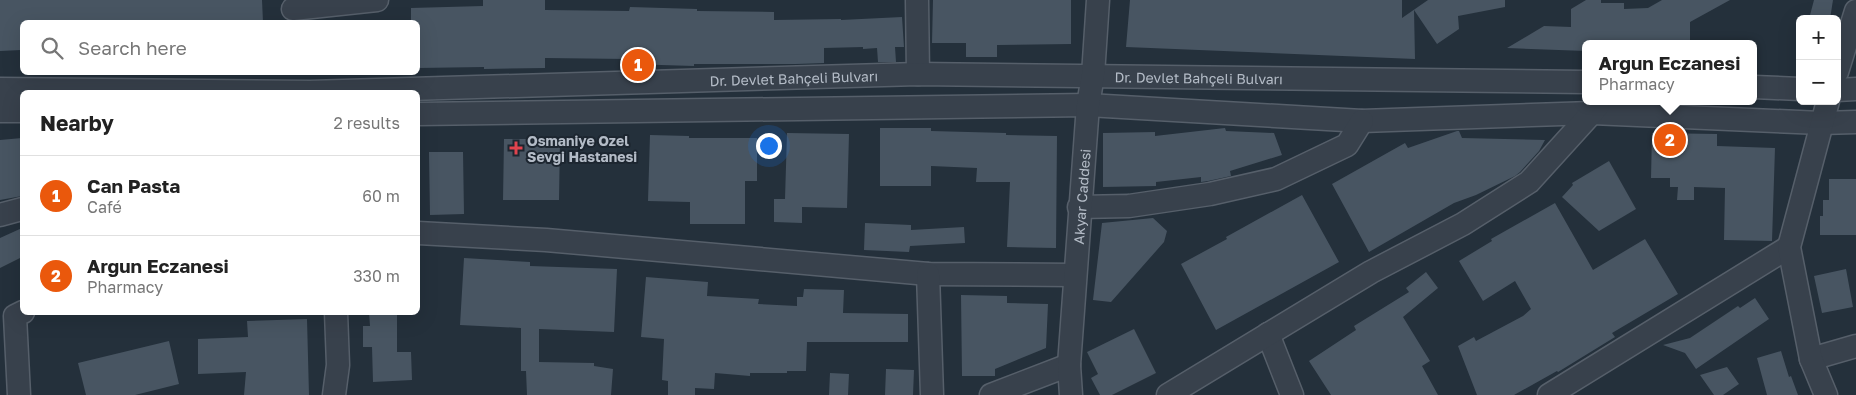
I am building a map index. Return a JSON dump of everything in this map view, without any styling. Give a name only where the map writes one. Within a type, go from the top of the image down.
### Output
[{"type":"street","points":[[293,11],[378,0]]},
{"type":"street","points":[[917,0],[918,74]]},
{"type":"street","name":"Akyar Caddesi","points":[[1071,395],[1069,364],[1075,275],[1098,0]]},
{"type":"street","points":[[1841,60],[1856,11]]},
{"type":"street","name":"Dr. Devlet Bahçeli Bulvarı","points":[[0,88],[308,86],[918,74],[1582,82]]},
{"type":"street","points":[[1757,87],[1796,89]]},
{"type":"street","points":[[1841,90],[1856,89]]},
{"type":"street","points":[[420,114],[1088,105],[1362,121],[1597,107],[1821,123],[1856,122]]},
{"type":"street","points":[[1826,395],[1811,359],[1788,247],[1827,105]]},
{"type":"street","points":[[1168,395],[1371,272],[1463,224],[1529,182],[1597,107]]},
{"type":"street","points":[[0,111],[20,112]]},
{"type":"street","points":[[1080,207],[1138,205],[1210,194],[1276,179],[1347,145],[1362,121]]},
{"type":"street","points":[[0,214],[20,209]]},
{"type":"street","points":[[420,233],[556,241],[928,274],[1075,275]]},
{"type":"street","points":[[1549,395],[1788,247]]},
{"type":"street","points":[[928,274],[932,395]]},
{"type":"street","points":[[19,395],[15,316],[20,314]]},
{"type":"street","points":[[334,395],[338,365],[336,315]]},
{"type":"street","points":[[1268,334],[1292,395]]},
{"type":"street","points":[[1811,359],[1856,346]]},
{"type":"street","points":[[991,395],[1069,364]]},
{"type":"building","points":[[0,0],[262,0],[263,20],[20,20],[20,50],[0,51]]},
{"type":"building","points":[[483,0],[545,0],[545,10],[629,11],[630,7],[697,9],[697,11],[774,12],[774,20],[841,20],[902,17],[904,47],[895,47],[896,62],[878,62],[877,48],[863,49],[863,47],[824,48],[824,63],[694,64],[694,66],[628,64],[628,59],[545,58],[545,68],[420,68],[420,20],[411,20],[411,8],[483,6]]},
{"type":"building","points":[[933,0],[1071,0],[1071,44],[997,45],[997,57],[966,57],[966,43],[932,43]]},
{"type":"building","points":[[1130,0],[1402,0],[1402,18],[1428,0],[1505,0],[1505,7],[1458,16],[1459,29],[1437,44],[1414,10],[1415,59],[1126,47]]},
{"type":"building","points":[[1586,0],[1601,0],[1601,3],[1624,3],[1624,9],[1648,8],[1662,0],[1730,0],[1690,22],[1690,40],[1582,40],[1582,51],[1507,48],[1544,26],[1571,27],[1571,9]]},
{"type":"building","points":[[1814,0],[1833,0],[1831,15],[1810,15]]},
{"type":"building","points":[[880,128],[931,128],[931,131],[1057,136],[1056,248],[1007,247],[1010,182],[976,182],[977,168],[931,166],[931,186],[880,186]]},
{"type":"building","points":[[1225,128],[1226,131],[1274,133],[1282,155],[1230,171],[1231,176],[1208,181],[1201,182],[1201,177],[1156,182],[1156,186],[1103,187],[1103,133],[1155,132],[1155,136]]},
{"type":"building","points":[[1459,131],[1462,138],[1545,140],[1539,151],[1515,176],[1476,195],[1454,203],[1369,252],[1332,184],[1405,143],[1408,148]]},
{"type":"building","points":[[787,133],[849,134],[847,208],[802,207],[802,223],[774,222],[774,199],[785,199]]},
{"type":"building","points":[[1652,133],[1717,134],[1717,146],[1775,148],[1772,241],[1724,240],[1725,188],[1694,187],[1694,200],[1677,200],[1678,187],[1670,187],[1670,178],[1651,178]]},
{"type":"building","points":[[650,135],[689,136],[689,138],[757,138],[757,181],[745,181],[745,224],[690,224],[690,202],[648,201]]},
{"type":"building","points":[[20,138],[20,196],[0,200],[0,140]]},
{"type":"building","points":[[504,139],[560,139],[559,200],[503,200]]},
{"type":"building","points":[[429,152],[463,152],[464,214],[430,215]]},
{"type":"building","points":[[1609,161],[1636,209],[1599,231],[1562,197],[1573,185],[1572,183]]},
{"type":"building","points":[[1829,179],[1856,179],[1856,235],[1820,235],[1820,216],[1823,216],[1823,200],[1829,200]]},
{"type":"building","points":[[1302,195],[1339,262],[1216,330],[1181,264]]},
{"type":"building","points":[[1555,203],[1593,270],[1645,239],[1678,294],[1612,333],[1615,337],[1558,372],[1514,395],[1477,395],[1458,346],[1474,337],[1476,341],[1523,316],[1531,309],[1515,281],[1483,301],[1459,261],[1492,241],[1491,239]]},
{"type":"building","points":[[1153,218],[1167,231],[1164,242],[1111,302],[1093,300],[1102,223]]},
{"type":"building","points":[[865,223],[911,225],[911,230],[964,227],[965,243],[910,246],[909,252],[864,250]]},
{"type":"building","points":[[20,229],[20,258],[0,268],[0,238]]},
{"type":"building","points":[[464,258],[530,262],[530,266],[617,269],[614,332],[539,329],[539,362],[594,363],[594,366],[613,369],[611,395],[527,395],[526,371],[521,371],[521,328],[460,325]]},
{"type":"building","points":[[1846,269],[1853,307],[1822,313],[1814,276]]},
{"type":"building","points":[[1426,272],[1438,288],[1403,317],[1430,361],[1422,366],[1438,395],[1331,395],[1309,361],[1356,330],[1354,326],[1409,292],[1406,288]]},
{"type":"building","points":[[646,277],[708,282],[707,296],[759,299],[758,304],[797,306],[797,297],[803,297],[804,289],[844,290],[843,313],[908,314],[908,342],[807,342],[806,371],[750,373],[750,376],[715,373],[714,389],[695,388],[695,395],[668,395],[668,381],[662,380],[664,339],[641,337]]},
{"type":"building","points":[[961,295],[1007,296],[1007,303],[1048,304],[1046,348],[995,369],[995,376],[962,376]]},
{"type":"building","points":[[1755,298],[1769,319],[1696,369],[1685,353],[1663,345],[1690,338],[1738,306],[1740,308]]},
{"type":"building","points":[[369,315],[397,315],[397,352],[411,352],[412,380],[373,382],[372,347],[363,347],[363,326],[370,326]]},
{"type":"building","points":[[307,319],[309,395],[244,395],[246,372],[198,374],[198,339],[248,337],[247,321]]},
{"type":"building","points":[[1134,329],[1156,373],[1112,395],[1100,395],[1091,378],[1098,374],[1087,352]]},
{"type":"building","points":[[169,341],[179,384],[135,395],[86,395],[78,363]]},
{"type":"building","points":[[1781,351],[1789,377],[1791,376],[1798,395],[1767,395],[1757,358]]},
{"type":"building","points":[[1727,367],[1739,384],[1723,395],[1714,395],[1700,375]]},
{"type":"building","points":[[886,369],[914,370],[913,395],[885,395]]},
{"type":"building","points":[[830,373],[849,374],[848,395],[829,395]]},
{"type":"place","name":"Can Pasta","points":[[638,65]]},
{"type":"place","name":"Argun Eczanesi","points":[[1670,140]]},
{"type":"place","name":"Osmaniye Ozel Sevgi Hastanesi","points":[[516,148]]}]
